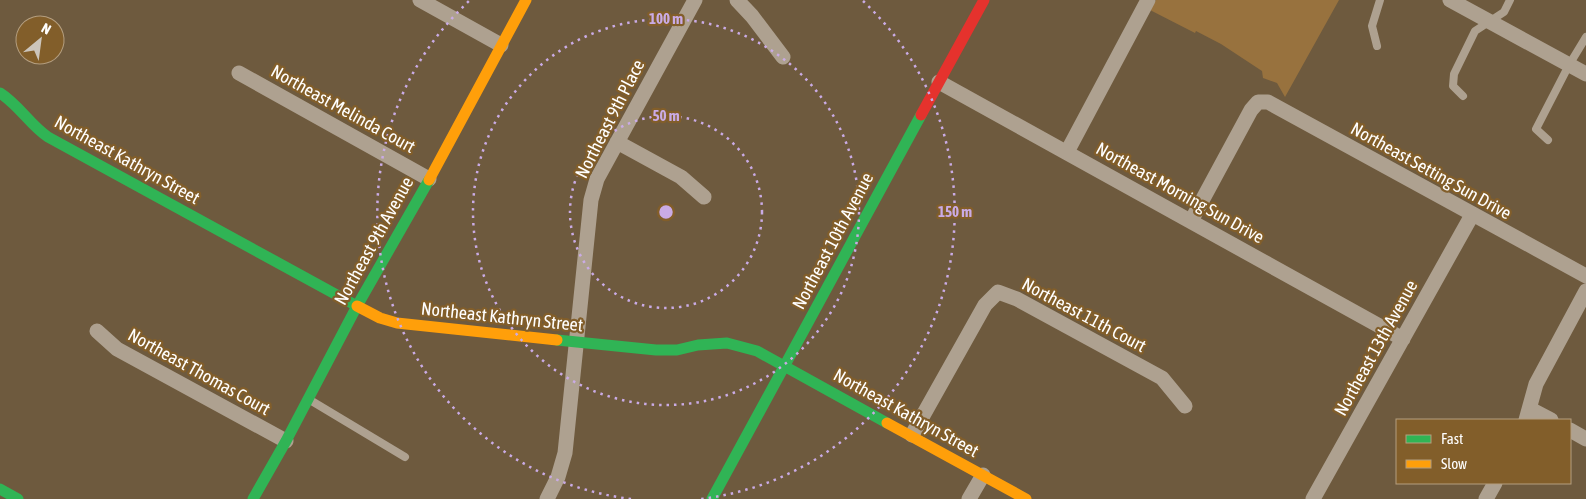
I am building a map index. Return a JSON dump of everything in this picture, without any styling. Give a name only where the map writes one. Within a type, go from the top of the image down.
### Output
[{"type":"street","points":[[420,0],[501,45]]},
{"type":"street","name":"Northeast 9th Avenue","points":[[253,499],[526,0]]},
{"type":"street","name":"Northeast 9th Place","points":[[547,499],[558,476],[565,453],[591,200],[597,179],[695,0]]},
{"type":"street","points":[[737,0],[752,16],[783,57]]},
{"type":"street","name":"Northeast 10th Avenue","points":[[712,499],[984,0]]},
{"type":"street","points":[[1067,152],[1148,0]]},
{"type":"street","points":[[1450,0],[1586,74]]},
{"type":"street","name":"Northeast Melinda Court","points":[[238,73],[428,178]]},
{"type":"street","name":"Northeast Morning Sun Drive","points":[[939,82],[1403,338]]},
{"type":"street","name":"Northeast Kathryn Street","points":[[0,93],[8,98],[36,129],[48,137],[380,318],[397,323],[656,350],[677,350],[698,345],[727,343],[757,351],[1026,499]]},
{"type":"street","name":"Northeast Setting Sun Drive","points":[[1191,221],[1247,117],[1258,102],[1268,102],[1586,276]]},
{"type":"street","points":[[617,142],[681,177],[704,197]]},
{"type":"street","name":"Northeast 13th Avenue","points":[[1314,499],[1472,215]]},
{"type":"street","points":[[1547,419],[1528,414],[1539,377],[1586,291]]},
{"type":"street","name":"Northeast 11th Court","points":[[912,435],[985,305],[998,292],[1017,299],[1162,378],[1185,406]]},
{"type":"street","name":"Northeast Thomas Court","points":[[97,331],[117,349],[286,441]]},
{"type":"street","points":[[1571,431],[1586,439]]},
{"type":"street","points":[[969,499],[982,475]]},
{"type":"street","points":[[1486,499],[1494,484]]},
{"type":"street","points":[[0,489],[18,499]]},
{"type":"lane","points":[[1377,46],[1372,26],[1380,0]]},
{"type":"lane","points":[[1463,96],[1453,86],[1454,74],[1475,31],[1504,12],[1510,0]]},
{"type":"lane","points":[[1548,140],[1536,129],[1569,65],[1586,37]]},
{"type":"lane","points":[[308,399],[405,457]]},
{"type":"shaded area","points":[[1156,0],[1339,0],[1285,97],[1277,83],[1263,78],[1262,71],[1221,44],[1150,10]]},
{"type":"traffic: fast","points":[[0,93],[48,137],[357,306]]},
{"type":"traffic: fast","points":[[712,499],[921,115]]},
{"type":"traffic: fast","points":[[253,499],[286,441],[357,306],[429,180]]},
{"type":"traffic: fast","points":[[557,340],[656,350],[677,350],[698,345],[727,343],[757,351],[887,423]]},
{"type":"traffic: fast","points":[[0,489],[18,499]]},
{"type":"traffic: slow","points":[[429,180],[526,0]]},
{"type":"traffic: slow","points":[[357,306],[380,318],[397,323],[557,340]]},
{"type":"traffic: slow","points":[[887,423],[1026,499]]},
{"type":"traffic: jam","points":[[921,115],[984,0]]}]
